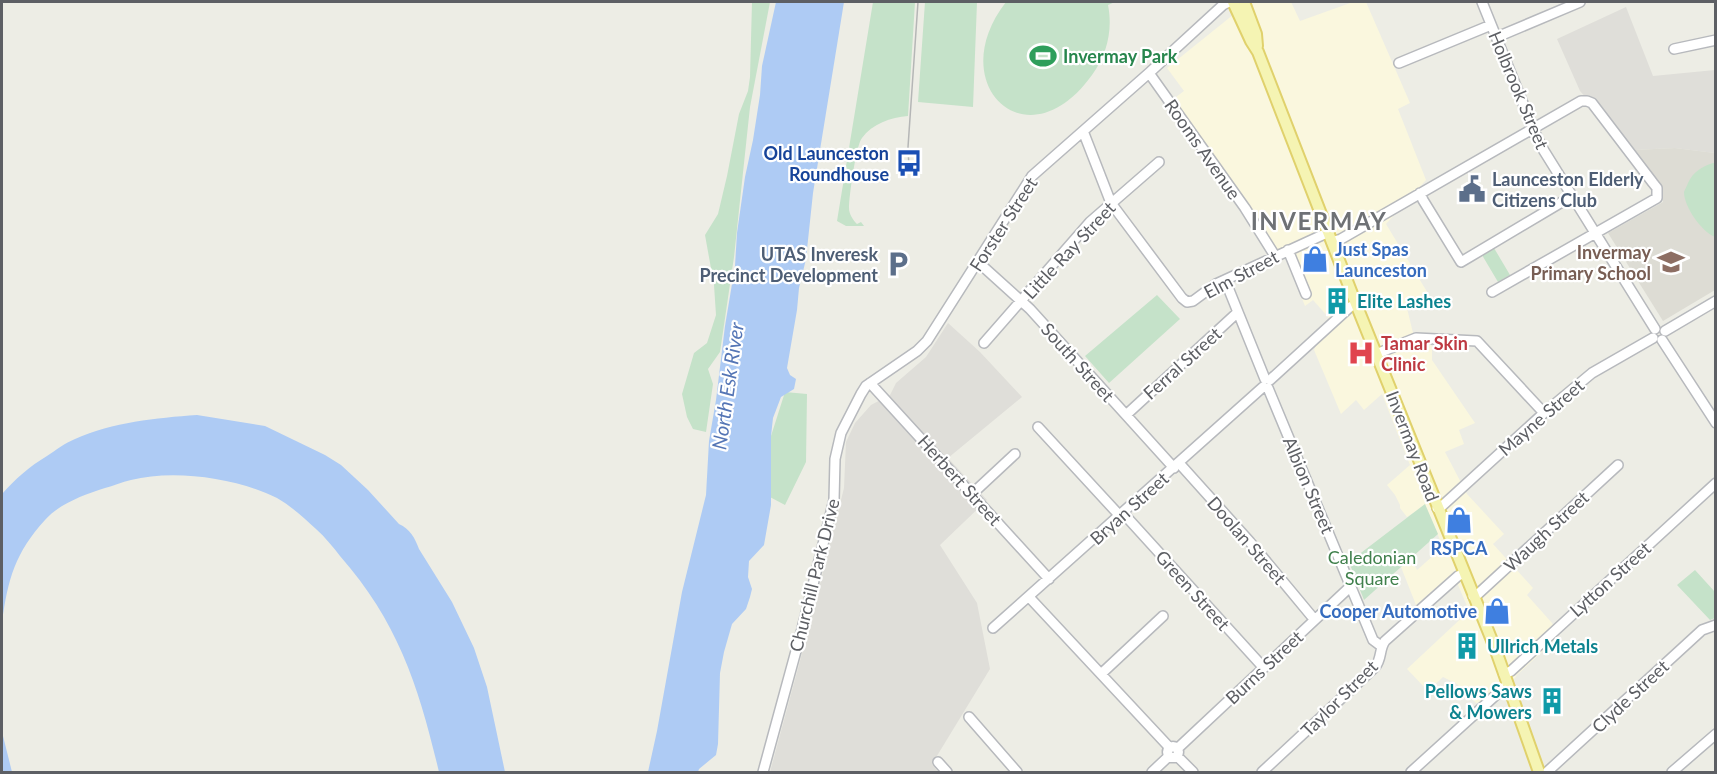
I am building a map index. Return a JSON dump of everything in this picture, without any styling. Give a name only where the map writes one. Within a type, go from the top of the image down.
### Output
[{"type":"main road","name":"Invermay Road","points":[[1231,2],[1258,52],[1506,679],[1539,772]]},
{"type":"main road","name":"Invermay Road","points":[[1244,2],[1256,34],[1258,52]]},
{"type":"street","name":"Forster Street","points":[[870,382],[927,341],[1028,182],[1223,5],[1231,2]]},
{"type":"street","name":"Holbrook Street","points":[[1482,2],[1541,146],[1716,423]]},
{"type":"street","points":[[1497,37],[1580,2]]},
{"type":"street","points":[[1399,63],[1491,25]]},
{"type":"street","points":[[1674,49],[1716,40]]},
{"type":"street","name":"Rooms Avenue","points":[[1149,73],[1238,198],[1275,256]]},
{"type":"street","name":"Elm Street","points":[[1111,203],[1182,298],[1187,302],[1193,301],[1207,289],[1288,250],[1330,237],[1341,239],[1581,101],[1587,101],[1592,103],[1657,189],[1657,198],[1595,232]]},
{"type":"street","points":[[1083,131],[1111,203]]},
{"type":"street","name":"Little Ray Street","points":[[984,343],[1090,222],[1159,162]]},
{"type":"street","points":[[1420,193],[1422,200],[1461,262],[1572,196]]},
{"type":"street","points":[[1492,292],[1595,232]]},
{"type":"street","points":[[1288,250],[1306,294]]},
{"type":"street","name":"South Street","points":[[978,262],[1021,300],[1126,415],[1176,465]]},
{"type":"street","name":"Albion Street","points":[[1225,280],[1373,640],[1381,646]]},
{"type":"street","name":"Mayne Street","points":[[1437,508],[1592,373],[1716,301]]},
{"type":"street","name":"Bryan Street","points":[[993,628],[1356,304]]},
{"type":"street","name":"Ferral Street","points":[[1126,415],[1238,312]]},
{"type":"street","points":[[1376,354],[1416,338],[1477,341],[1544,413]]},
{"type":"street","name":"Herbert Street","points":[[870,382],[1049,579]]},
{"type":"street","name":"Churchill Park Drive","points":[[763,772],[834,500],[838,441],[844,425],[870,382]]},
{"type":"street","name":"Green Street","points":[[1038,427],[1263,667]]},
{"type":"street","points":[[972,494],[1015,454]]},
{"type":"street","name":"Doolan Street","points":[[1176,465],[1250,542],[1314,619]]},
{"type":"street","name":"Waugh Street","points":[[1473,596],[1478,594],[1618,465]]},
{"type":"street","name":"Lytton Street","points":[[1411,772],[1506,679],[1510,671],[1716,483]]},
{"type":"street","name":"Taylor Street","points":[[1262,772],[1375,667],[1379,662],[1381,646],[1385,641],[1456,577],[1464,573]]},
{"type":"street","name":"Burns Street","points":[[1152,772],[1351,586]]},
{"type":"street","points":[[1029,597],[1193,772]]},
{"type":"street","points":[[1101,674],[1163,616]]},
{"type":"street","name":"Clyde Street","points":[[1547,772],[1702,630],[1716,625]]},
{"type":"street","points":[[969,717],[1017,772]]},
{"type":"street","points":[[1672,772],[1716,734]]},
{"type":"street","points":[[938,762],[947,772]]},
{"type":"shaded area","points":[[1249,2],[1291,2],[1300,21],[1353,2],[1366,2],[1410,103],[1398,109],[1426,180],[1386,224],[1432,300],[1405,300],[1413,333],[1432,346],[1432,360],[1475,423],[1459,430],[1464,444],[1445,452],[1467,494],[1504,534],[1493,544],[1533,588],[1527,595],[1552,623],[1558,637],[1517,675],[1501,699],[1476,703],[1457,684],[1443,677],[1428,691],[1407,669],[1469,611],[1453,573],[1416,605],[1401,567],[1411,558],[1417,570],[1443,547],[1425,505],[1407,517],[1387,485],[1410,465],[1382,394],[1364,410],[1356,400],[1341,414],[1314,350],[1329,318],[1313,300],[1305,306],[1285,256],[1270,253],[1171,109],[1172,100],[1184,91],[1167,68]]},
{"type":"shaded area","points":[[1626,7],[1653,76],[1715,70],[1715,153],[1675,148],[1634,150],[1580,91],[1557,39]]},
{"type":"shaded area","name":"Invermay Primary School","points":[[1675,148],[1715,153],[1715,290],[1663,321],[1608,233],[1663,202],[1663,189],[1634,150]]},
{"type":"shaded area","points":[[948,323],[980,352],[1022,397],[948,458],[987,500],[940,545],[977,603],[990,669],[932,764],[938,772],[770,772],[844,488],[846,442],[855,423],[871,405],[890,395],[896,383],[926,357]]},
{"type":"green space","points":[[752,2],[770,2],[750,107],[734,257],[720,352],[708,369],[713,384],[706,432],[693,429],[687,417],[682,394],[694,353],[707,343],[716,315],[714,285],[705,235],[718,214],[739,114],[748,91]]},
{"type":"green space","points":[[873,2],[915,2],[908,116],[882,122],[862,138],[855,160],[849,208],[850,215],[857,224],[861,222],[864,226],[846,226],[837,221]]},
{"type":"green space","points":[[925,2],[977,2],[973,107],[918,102]]},
{"type":"green space","name":"Invermay Park","points":[[1006,2],[1115,2],[1108,5],[1110,24],[1108,42],[1102,59],[1092,75],[1067,101],[1042,114],[1019,114],[1001,103],[988,85],[983,61],[989,32]]},
{"type":"green space","points":[[1716,163],[1715,237],[1705,230],[1695,218],[1687,205],[1684,192],[1695,173]]},
{"type":"green space","points":[[1494,248],[1510,275],[1498,282],[1482,255]]},
{"type":"green space","points":[[1157,295],[1180,319],[1109,383],[1085,356]]},
{"type":"green space","points":[[785,392],[807,394],[806,462],[785,505],[768,496],[771,436]]},
{"type":"green space","name":"Caledonian Square","points":[[1425,504],[1438,534],[1364,600],[1349,562]]},
{"type":"green space","points":[[1695,570],[1715,592],[1715,618],[1710,620],[1677,585]]},
{"type":"water","name":"North Esk River","points":[[776,2],[844,2],[813,193],[806,259],[799,288],[787,368],[790,375],[796,379],[794,389],[781,397],[773,418],[771,505],[764,545],[749,561],[748,577],[752,589],[750,597],[746,609],[732,624],[724,652],[720,673],[716,755],[698,772],[648,772],[682,592],[706,495],[709,441],[735,266],[737,233],[760,95],[762,66]]},
{"type":"water","points":[[197,415],[265,426],[325,455],[341,465],[399,524],[409,531],[452,602],[474,648],[487,687],[505,772],[439,772],[414,684],[392,632],[378,606],[323,535],[277,498],[243,485],[205,477],[166,475],[128,481],[65,504],[45,520],[20,555],[10,580],[2,622],[2,494],[7,488],[41,460],[68,442],[89,433],[135,422]]},
{"type":"water","points":[[2,705],[3,736],[12,772],[2,772]]},
{"type":"tram line","points":[[909,168],[908,147],[918,2]]},
{"type":"place","name":"Invermay Park","points":[[1043,56]]},
{"type":"place","name":"Old Launceston Roundhouse","points":[[909,163]]},
{"type":"place","name":"Launceston Elderly Citizens Club","points":[[1472,189]]},
{"type":"place","name":"Just Spas Launceston","points":[[1315,259]]},
{"type":"place","name":"Invermay Primary School","points":[[1671,262]]},
{"type":"place","name":"UTAS Inveresk Precinct Development","points":[[898,264]]},
{"type":"place","name":"Elite Lashes","points":[[1337,301]]},
{"type":"place","name":"Tamar Skin Clinic","points":[[1361,353]]},
{"type":"place","name":"RSPCA","points":[[1459,520]]},
{"type":"place","name":"Cooper Automotive","points":[[1497,611]]},
{"type":"place","name":"Ullrich Metals","points":[[1467,646]]},
{"type":"place","name":"Pellows Saws & Mowers","points":[[1552,701]]},
{"type":"district","name":"INVERMAY","points":[[1319,220]]}]
